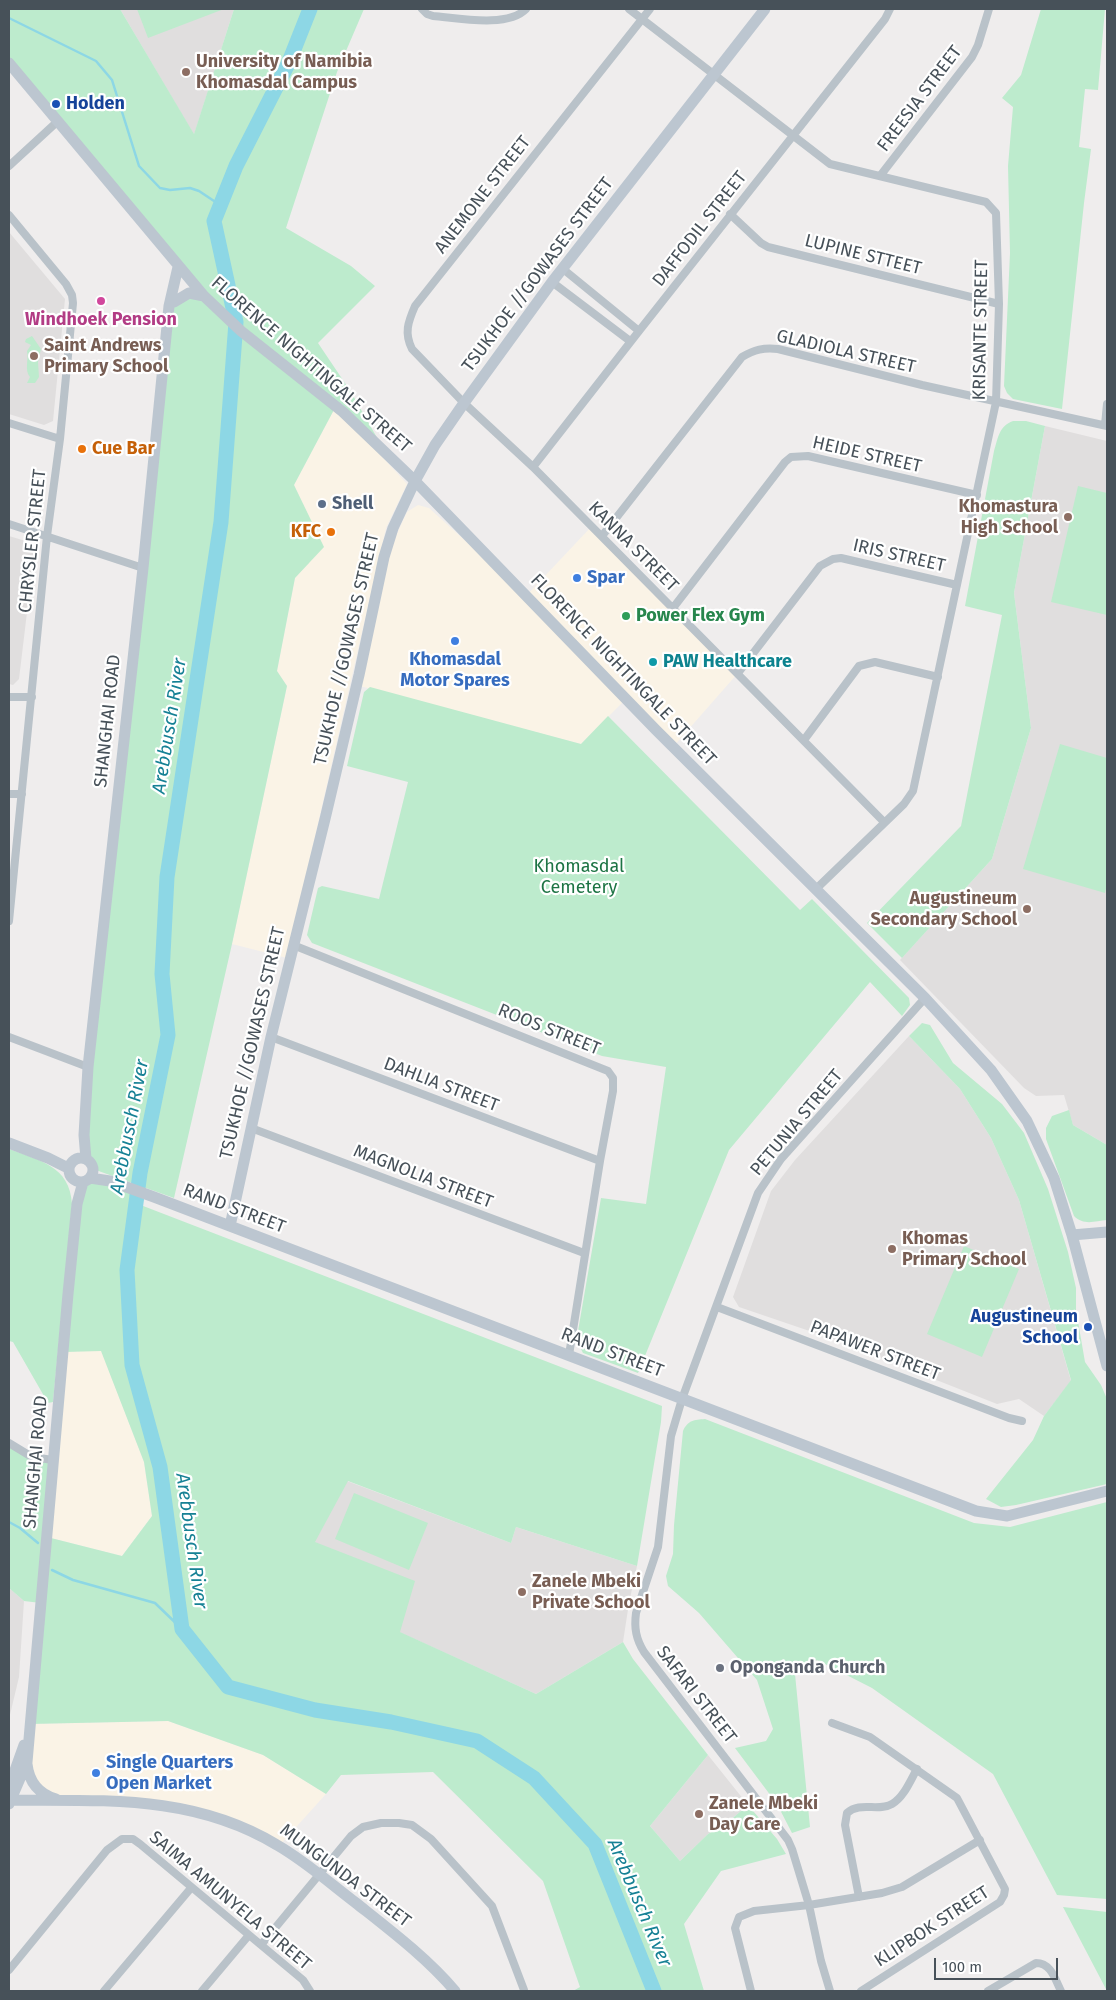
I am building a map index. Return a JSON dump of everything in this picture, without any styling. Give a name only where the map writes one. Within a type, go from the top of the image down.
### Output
[{"type":"street","points":[[422,9],[427,14],[433,16],[500,20],[514,18],[526,9]]},
{"type":"street","name":"KRISANTE STREET","points":[[628,9],[830,164],[986,202],[992,206],[996,213],[999,304],[996,402],[913,791],[904,804],[816,889]]},
{"type":"street","name":"ANEMONE STREET","points":[[464,403],[412,349],[407,339],[409,320],[415,306],[650,9]]},
{"type":"street","name":"TSUKHOE //GOWASES STREET","points":[[230,1226],[271,1037],[359,675],[384,557],[393,528],[415,481],[464,403],[552,282],[765,9]]},
{"type":"street","name":"DAFFODIL STREET","points":[[533,467],[630,341],[885,19],[890,9]]},
{"type":"street","name":"FREESIA STREET","points":[[880,176],[972,57],[989,9]]},
{"type":"street","name":"FLORENCE NIGHTINGALE STREET","points":[[9,63],[204,296],[241,331],[343,412],[415,481],[662,736],[925,998],[991,1070],[1027,1121],[1051,1172],[1072,1235],[1107,1366]]},
{"type":"street","points":[[9,166],[58,122]]},
{"type":"street","name":"LUPINE STTEET","points":[[730,214],[768,247],[999,304]]},
{"type":"street","name":"CHRYSLER STREET","points":[[9,215],[66,284],[72,295],[73,313],[60,439],[47,536],[9,921]]},
{"type":"street","name":"SHANGHAI ROAD","points":[[9,1803],[27,1762],[53,1460],[78,1204],[88,1068],[172,306],[180,269]]},
{"type":"street","points":[[563,269],[638,331]]},
{"type":"street","points":[[552,282],[630,341]]},
{"type":"street","points":[[172,306],[189,293],[204,296]]},
{"type":"street","name":"GLADIOLA STREET","points":[[602,536],[742,357],[767,348],[1106,426]]},
{"type":"street","name":"KANNA STREET","points":[[464,403],[533,467],[884,822]]},
{"type":"street","points":[[1106,426],[1107,404]]},
{"type":"street","points":[[9,423],[60,439]]},
{"type":"street","name":"HEIDE STREET","points":[[673,608],[784,462],[791,457],[808,456],[977,495]]},
{"type":"street","points":[[9,524],[143,568]]},
{"type":"street","name":"IRIS STREET","points":[[738,673],[820,566],[833,559],[842,558],[957,585]]},
{"type":"street","points":[[804,740],[859,666],[875,662],[938,677]]},
{"type":"street","points":[[9,697],[32,697]]},
{"type":"street","points":[[9,794],[22,794]]},
{"type":"street","name":"ROOS STREET","points":[[293,945],[608,1071],[613,1078],[613,1091],[584,1253],[569,1355]]},
{"type":"street","name":"PETUNIA STREET","points":[[682,1399],[758,1193],[764,1183],[786,1154],[925,998]]},
{"type":"street","points":[[9,1037],[88,1068]]},
{"type":"street","name":"DAHLIA STREET","points":[[271,1037],[600,1161]]},
{"type":"street","name":"MAGNOLIA STREET","points":[[251,1128],[584,1253]]},
{"type":"street","points":[[9,1143],[80,1170]]},
{"type":"street","name":"RAND STREET","points":[[80,1170],[946,1500],[991,1514],[1007,1516],[1107,1491]]},
{"type":"street","points":[[1072,1235],[1107,1232]]},
{"type":"street","name":"PAPAWER STREET","points":[[717,1307],[1022,1421]]},
{"type":"street","name":"SAFARI STREET","points":[[682,1399],[671,1436],[658,1547],[636,1613],[635,1633],[644,1652],[784,1833],[792,1849],[809,1905],[821,1961],[830,1991]]},
{"type":"street","points":[[9,1443],[32,1457],[53,1460]]},
{"type":"street","name":"SHANGHAI ROAD","points":[[9,1787],[30,1724]]},
{"type":"street","name":"KLIPBOK STREET","points":[[832,1724],[870,1736],[957,1798],[1005,1889],[1003,1899],[861,1991]]},
{"type":"street","points":[[27,1762],[31,1780],[40,1792],[62,1801]]},
{"type":"street","points":[[859,1897],[845,1825],[847,1813],[858,1807],[885,1807],[893,1804],[906,1789],[917,1769]]},
{"type":"street","name":"MUNGUNDA STREET","points":[[9,1803],[122,1800],[199,1812],[249,1830],[279,1846],[320,1875],[415,1951],[455,1991]]},
{"type":"street","name":"MUNGUNDA STREET","points":[[9,1803],[169,1806]]},
{"type":"street","points":[[261,1945],[351,1836],[363,1828],[380,1823],[412,1825],[432,1839],[492,1906],[524,1990]]},
{"type":"street","name":"SAIMA AMUNYELA STREET","points":[[9,1970],[107,1850],[122,1839],[133,1840],[140,1844],[303,1980],[310,1991]]},
{"type":"street","points":[[751,1991],[735,1928],[739,1917],[754,1911],[859,1897],[902,1887],[980,1840]]},
{"type":"street","points":[[104,1991],[191,1888]]},
{"type":"street","points":[[202,1991],[249,1936]]},
{"type":"street","points":[[988,1991],[1036,1963],[1042,1963],[1050,1969],[1061,1991]]},
{"type":"shaded area","name":"University of Namibia Khomasdal Campus","points":[[120,9],[234,9],[194,135]]},
{"type":"shaded area","name":"Saint Andrews Primary School","points":[[9,232],[65,299],[53,421],[44,425],[9,414]]},
{"type":"shaded area","points":[[336,406],[407,484],[386,528],[287,958],[232,944],[287,686],[277,671],[295,578],[323,547],[294,485]]},
{"type":"shaded area","name":"Augustineum Secondary School","points":[[1045,426],[1107,441],[1107,1145],[1073,1125],[1064,1095],[1036,1096],[1024,1088],[900,960],[992,859],[1031,728],[1014,593]]},
{"type":"shaded area","points":[[418,505],[429,508],[526,596],[591,527],[738,673],[673,747],[626,699],[581,744],[360,686],[389,551],[407,512]]},
{"type":"shaded area","points":[[9,536],[29,542],[34,554],[19,679],[13,685],[9,684]]},
{"type":"shaded area","name":"Khomas Primary School","points":[[909,1036],[960,1089],[991,1138],[1019,1200],[1071,1381],[1044,1416],[1019,1399],[997,1404],[833,1339],[739,1307],[733,1297],[771,1191],[795,1160]]},
{"type":"shaded area","points":[[101,1350],[144,1462],[152,1516],[122,1556],[47,1537],[64,1352]]},
{"type":"shaded area","name":"Zanele Mbeki Private School","points":[[347,1481],[511,1543],[516,1527],[637,1566],[623,1642],[536,1694],[399,1632],[314,1542]]},
{"type":"shaded area","points":[[9,1588],[24,1601],[19,1677],[9,1719]]},
{"type":"shaded area","points":[[168,1721],[263,1755],[326,1794],[279,1846],[199,1811],[62,1801],[31,1780],[29,1724]]},
{"type":"shaded area","name":"Zanele Mbeki Day Care","points":[[708,1755],[748,1805],[728,1822],[708,1834],[680,1861],[650,1826]]},
{"type":"green space","points":[[9,9],[120,9],[194,134],[234,9],[364,9],[337,72],[286,228],[351,266],[375,286],[318,343],[351,392],[388,457],[336,406],[294,485],[324,547],[295,578],[277,671],[287,686],[232,944],[174,1198],[93,1169],[91,1163],[86,1159],[84,1135],[174,302],[196,294],[9,63]]},
{"type":"green space","points":[[137,9],[224,9],[148,38]]},
{"type":"green space","points":[[1041,9],[1105,9],[1098,90],[1085,89],[1079,147],[1091,149],[1062,409],[1013,399],[1007,393],[1004,386],[1010,253],[1008,166],[1013,107],[1002,98],[1021,75]]},
{"type":"green space","points":[[32,336],[41,349],[38,362],[39,377],[35,383],[27,383],[30,377],[27,371],[27,351],[31,345],[25,342],[26,339]]},
{"type":"green space","points":[[1013,421],[1026,421],[1045,426],[1014,593],[1031,728],[992,859],[902,958],[867,923],[961,826],[1002,615],[965,606],[994,451],[1002,429]]},
{"type":"green space","points":[[1078,486],[1107,493],[1107,615],[1051,602]]},
{"type":"green space","name":"Khomasdal Cemetery","points":[[370,687],[581,744],[608,716],[800,910],[812,899],[909,998],[910,1005],[902,1016],[870,982],[729,1150],[638,1373],[583,1353],[578,1343],[578,1331],[601,1198],[646,1204],[666,1067],[602,1056],[312,943],[307,935],[318,888],[322,886],[379,899],[408,782],[347,766],[364,692]]},
{"type":"green space","points":[[1060,744],[1107,758],[1107,884],[1105,893],[1023,869]]},
{"type":"green space","points":[[922,1023],[930,1025],[953,1063],[1002,1104],[1024,1133],[1048,1189],[1068,1252],[1076,1288],[1076,1310],[1085,1362],[1101,1385],[1107,1399],[1107,1484],[1001,1507],[986,1499],[1033,1440],[1044,1416],[1071,1380],[1019,1200],[991,1138],[960,1089],[909,1036]]},
{"type":"green space","points":[[1069,1110],[1073,1125],[1107,1145],[1107,1220],[1086,1222],[1074,1216],[1046,1139],[1046,1128],[1052,1116]]},
{"type":"green space","points":[[9,1149],[51,1166],[66,1181],[72,1204],[53,1402],[48,1403],[13,1342],[9,1341]]},
{"type":"green space","points":[[90,1178],[137,1192],[127,1270],[132,1365],[150,1428],[133,1364],[130,1308],[129,1268],[138,1204],[662,1406],[637,1566],[516,1527],[511,1543],[348,1481],[315,1542],[415,1581],[400,1632],[536,1694],[623,1642],[633,1659],[708,1755],[650,1826],[680,1861],[708,1834],[728,1822],[748,1805],[777,1839],[786,1854],[721,1871],[684,1924],[704,1991],[573,1991],[580,1987],[543,1881],[433,1772],[341,1775],[326,1794],[263,1755],[168,1721],[29,1724],[41,1603],[24,1601],[9,1588],[9,1443],[23,1452],[53,1460],[47,1537],[122,1556],[152,1516],[144,1462],[101,1351],[64,1352],[77,1204]],"holes":[[[185,1632],[231,1687],[315,1708],[395,1722],[315,1710],[228,1687]]]},
{"type":"green space","points":[[964,1246],[1019,1269],[982,1357],[927,1334]]},
{"type":"green space","points":[[705,1419],[974,1523],[1010,1527],[1107,1502],[1107,1899],[1057,1895],[993,1774],[872,1688],[817,1660],[795,1674],[810,1827],[792,1833],[777,1804],[735,1748],[766,1741],[773,1729],[757,1680],[699,1613],[668,1586],[666,1576],[673,1554],[683,1431],[692,1421]]},
{"type":"green space","points":[[354,1493],[428,1523],[409,1570],[335,1539]]},
{"type":"green space","points":[[1063,1907],[1107,1912],[1107,1991]]},
{"type":"waterway","name":"Arebbusch River","points":[[310,9],[289,62],[236,166],[214,221],[236,322],[221,522],[167,877],[162,974],[168,1035],[140,1173],[127,1270],[132,1365],[160,1467],[182,1629],[228,1687],[315,1710],[391,1722],[477,1741],[534,1778],[595,1844],[654,1991]]},
{"type":"waterway","points":[[9,18],[96,61],[112,80],[139,166],[160,188],[170,190],[190,188],[199,191],[220,205]]},
{"type":"waterway","points":[[9,1522],[20,1528],[38,1543]]},
{"type":"waterway","points":[[52,1570],[73,1580],[155,1603],[182,1629]]},
{"type":"place","name":"University of Namibia Khomasdal Campus","points":[[186,72]]},
{"type":"place","name":"Holden","points":[[56,104]]},
{"type":"place","name":"Windhoek Pension","points":[[101,301]]},
{"type":"place","name":"Saint Andrews Primary School","points":[[34,356]]},
{"type":"place","name":"Cue Bar","points":[[82,449]]},
{"type":"place","name":"Shell","points":[[322,504]]},
{"type":"place","name":"Khomastura High School","points":[[1068,517]]},
{"type":"place","name":"KFC","points":[[331,532]]},
{"type":"place","name":"Spar","points":[[577,578]]},
{"type":"place","name":"Power Flex Gym","points":[[626,616]]},
{"type":"place","name":"Khomasdal Motor Spares","points":[[455,641]]},
{"type":"place","name":"PAW Healthcare","points":[[653,662]]},
{"type":"place","name":"Augustineum Secondary School","points":[[1027,909]]},
{"type":"place","name":"Khomas Primary School","points":[[892,1249]]},
{"type":"place","name":"Augustineum School","points":[[1088,1327]]},
{"type":"place","name":"Zanele Mbeki Private School","points":[[522,1592]]},
{"type":"place","name":"Oponganda Church","points":[[720,1668]]},
{"type":"place","name":"Single Quarters Open Market","points":[[96,1773]]},
{"type":"place","name":"Zanele Mbeki Day Care","points":[[699,1814]]}]
